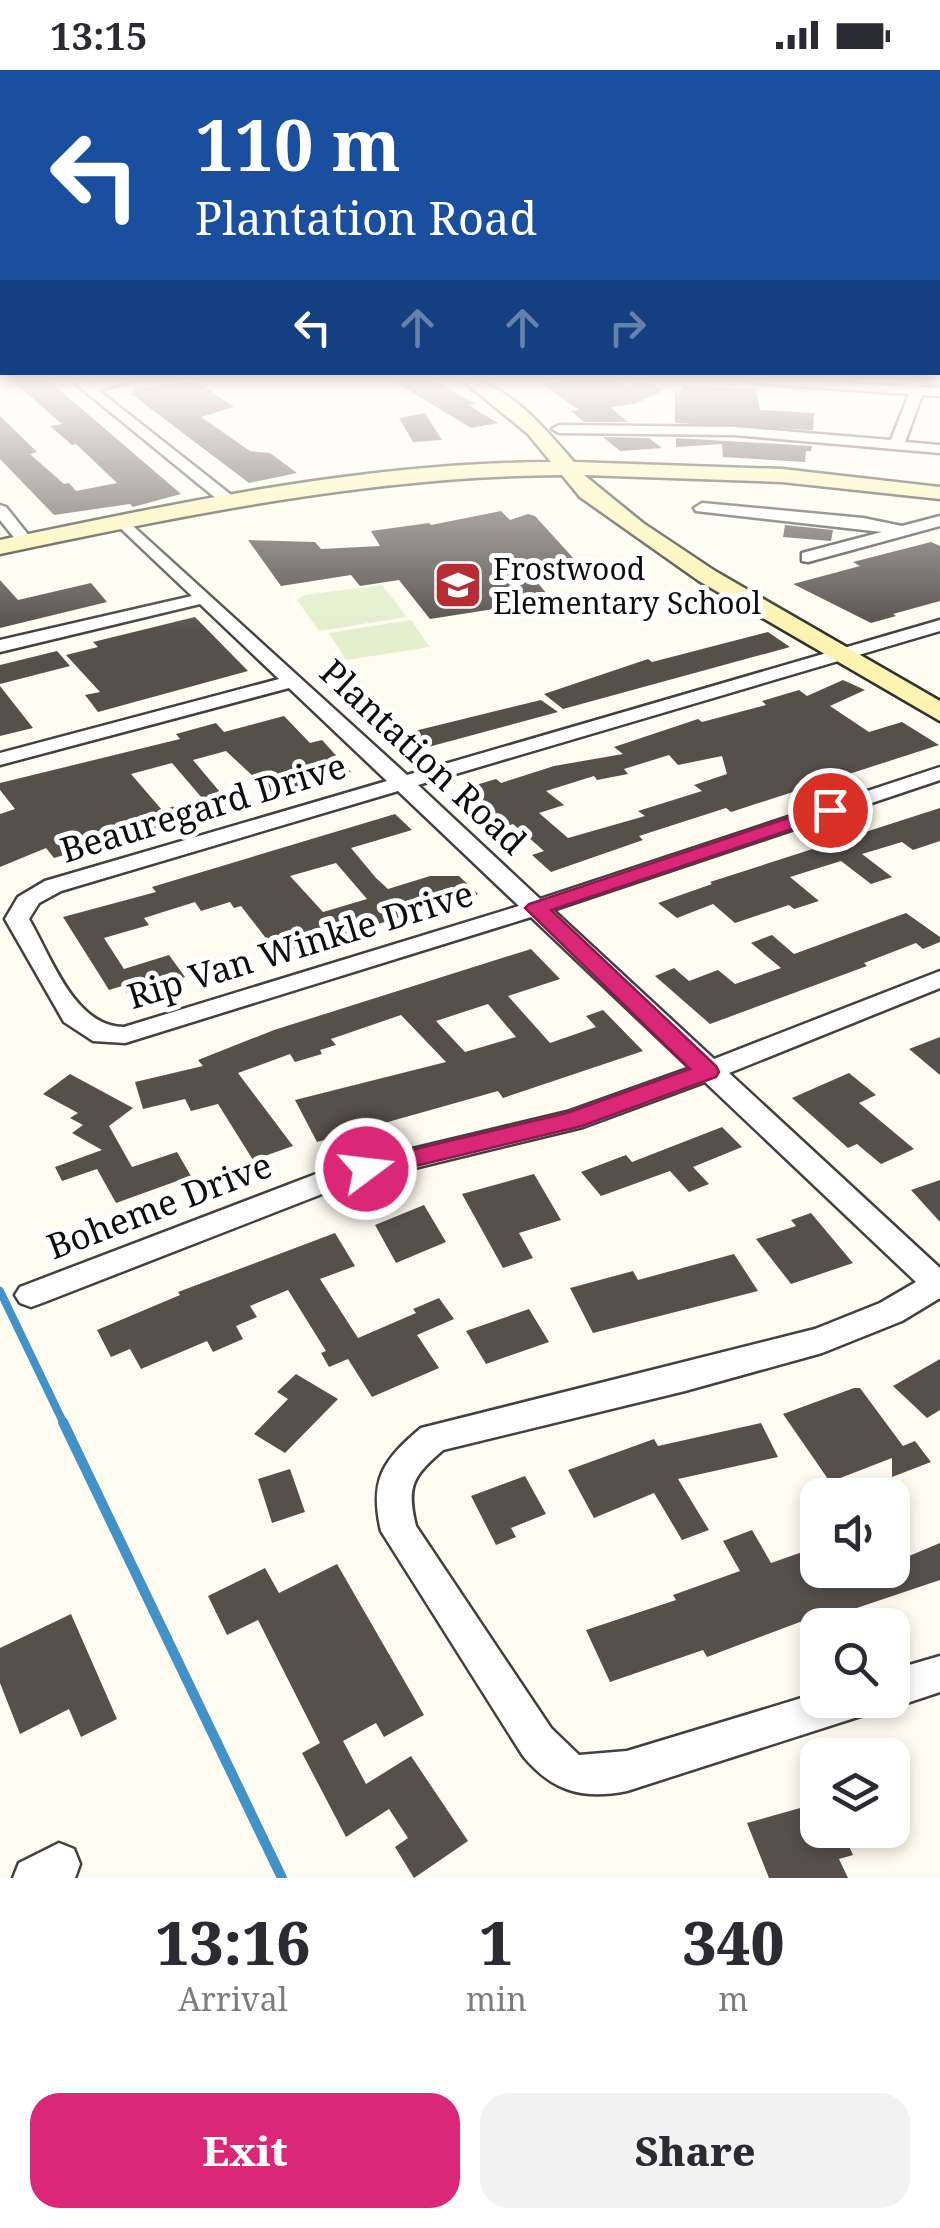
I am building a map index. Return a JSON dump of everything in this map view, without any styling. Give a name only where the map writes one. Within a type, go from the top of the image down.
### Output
[{"type":"main road","points":[[563,463],[588,492],[648,537],[940,713]]},
{"type":"main road","points":[[589,463],[674,532],[940,687]]},
{"type":"main road","points":[[0,547],[229,501],[379,479],[567,468],[800,476],[940,493]]},
{"type":"street","points":[[181,463],[229,501]]},
{"type":"street","points":[[702,508],[863,523],[901,531]]},
{"type":"street","points":[[0,510],[26,542]]},
{"type":"street","points":[[808,557],[940,521]]},
{"type":"street","name":"Plantation Road","points":[[123,522],[707,1072],[939,1284]]},
{"type":"street","points":[[0,646],[204,598]]},
{"type":"street","name":"Beauregard Drive","points":[[47,972],[17,919],[20,907],[32,894],[940,625]]},
{"type":"street","points":[[0,759],[294,681]]},
{"type":"street","name":"Rip Van Winkle Drive","points":[[47,972],[84,1027],[102,1035],[125,1035],[536,908],[940,773]]},
{"type":"street","name":"Boheme Drive","points":[[31,1295],[339,1176],[573,1120],[707,1072],[940,979]]},
{"type":"street","points":[[800,1718],[627,1772],[597,1778],[573,1776],[555,1764],[537,1742],[399,1531],[391,1502],[400,1465],[432,1438],[684,1378],[822,1340],[892,1312],[939,1284]]},
{"type":"street","points":[[910,1683],[940,1674]]},
{"type":"green space","points":[[382,585],[407,617],[319,631],[297,600],[305,595]]},
{"type":"green space","points":[[411,620],[430,647],[346,660],[329,633]]},
{"type":"building","points":[[4,463],[41,463],[76,491],[117,483],[96,463],[145,463],[181,494],[133,507],[130,504],[54,515]]},
{"type":"building","points":[[223,463],[284,463],[297,473],[249,483]]},
{"type":"building","points":[[501,511],[510,520],[528,514],[535,516],[575,560],[551,563],[568,575],[537,582],[552,600],[430,619],[399,580],[360,586],[351,575],[281,586],[248,540],[315,542],[321,549],[380,546],[371,531],[431,525]]},
{"type":"building","points":[[785,525],[833,530],[831,541],[783,537]]},
{"type":"building","points":[[931,542],[940,546],[940,601],[893,614],[896,616],[871,623],[793,584],[860,566],[853,562]]},
{"type":"building","points":[[0,580],[18,600],[91,583],[107,602],[0,628]]},
{"type":"building","points":[[195,617],[248,671],[98,712],[85,695],[100,692],[66,655],[98,647],[93,642]]},
{"type":"building","points":[[768,632],[790,647],[563,709],[544,694],[648,659],[652,662]]},
{"type":"building","points":[[57,651],[70,666],[0,684],[0,665]]},
{"type":"building","points":[[843,680],[865,690],[830,706],[869,732],[902,722],[939,745],[731,812],[726,808],[639,836],[643,840],[551,872],[532,855],[544,851],[513,824],[499,829],[461,797],[475,792],[469,787],[496,779],[501,783],[554,766],[623,754],[614,747],[698,719],[702,722],[766,705],[762,701],[799,690],[807,696]],"holes":[[[669,755],[678,765],[722,756],[727,774],[694,785],[702,791],[638,811],[645,816],[568,838],[539,813],[564,805],[546,791],[594,776],[597,780],[628,774],[624,769]]]},
{"type":"building","points":[[0,686],[33,728],[0,736]]},
{"type":"building","points":[[541,700],[558,712],[406,753],[390,737]]},
{"type":"building","points":[[284,716],[310,743],[322,740],[351,772],[271,793],[226,751],[193,760],[230,804],[221,806],[224,808],[54,858],[46,848],[0,867],[0,814],[15,809],[0,790],[0,783],[180,739],[176,734],[216,723],[224,732]],"holes":[[[172,763],[202,798],[162,810],[131,774]]]},
{"type":"building","points":[[940,808],[940,841],[913,850],[902,842],[862,854],[892,877],[871,884],[841,861],[790,877],[819,901],[794,909],[789,905],[735,923],[713,904],[677,918],[658,903],[710,882]]},
{"type":"building","points":[[395,814],[412,830],[351,848],[376,878],[388,889],[430,876],[459,876],[478,894],[278,954],[241,906],[234,908],[230,902],[201,911],[195,902],[144,918],[149,925],[104,938],[124,969],[169,955],[185,977],[170,982],[174,988],[132,1001],[122,986],[109,990],[63,917],[156,892],[152,887]],"holes":[[[336,863],[367,899],[323,912],[290,876]]]},
{"type":"building","points":[[906,913],[940,937],[940,942],[923,949],[916,943],[864,963],[867,966],[710,1024],[655,976],[674,968],[689,981],[718,970],[735,984],[781,968],[751,943],[772,935],[794,954]]},
{"type":"building","points":[[531,949],[560,979],[508,996],[550,1043],[596,1027],[586,1016],[603,1010],[643,1051],[503,1098],[498,1091],[317,1142],[295,1100],[446,1062],[401,1015],[331,1039],[336,1045],[320,1050],[322,1054],[295,1062],[290,1054],[238,1073],[293,1146],[253,1160],[218,1104],[191,1111],[185,1099],[143,1109],[135,1082],[203,1066],[198,1060],[274,1030]],"holes":[[[488,1004],[516,1037],[465,1052],[436,1021]]]},
{"type":"building","points":[[940,1037],[940,1075],[909,1049]]},
{"type":"building","points":[[849,1073],[876,1095],[859,1103],[914,1149],[881,1164],[857,1144],[848,1148],[792,1098]]},
{"type":"building","points":[[70,1074],[133,1108],[109,1126],[132,1167],[177,1152],[191,1176],[116,1203],[97,1169],[62,1181],[55,1167],[102,1150],[72,1133],[83,1125],[70,1118],[78,1113],[43,1094]]},
{"type":"building","points":[[722,1127],[742,1147],[693,1167],[709,1184],[689,1192],[670,1171],[601,1196],[581,1172],[626,1155],[632,1162]]},
{"type":"building","points":[[534,1174],[561,1220],[519,1233],[533,1258],[503,1268],[462,1194]]},
{"type":"building","points":[[940,1180],[940,1222],[911,1190]]},
{"type":"building","points":[[424,1205],[446,1242],[396,1263],[375,1225]]},
{"type":"building","points":[[811,1213],[853,1263],[791,1284],[756,1239],[796,1226],[791,1220]]},
{"type":"building","points":[[335,1233],[355,1266],[320,1279],[358,1338],[416,1313],[413,1309],[439,1298],[454,1319],[417,1335],[439,1368],[372,1397],[348,1359],[329,1367],[321,1353],[326,1351],[288,1290],[250,1306],[257,1317],[236,1326],[243,1339],[213,1352],[207,1341],[141,1369],[130,1349],[111,1357],[97,1330],[180,1295],[178,1292]]},
{"type":"building","points":[[734,1254],[758,1291],[593,1333],[570,1288],[633,1271],[638,1280]]},
{"type":"building","points":[[529,1309],[549,1342],[486,1364],[466,1331]]},
{"type":"building","points":[[940,1359],[940,1410],[927,1418],[893,1386]]},
{"type":"building","points":[[296,1374],[338,1399],[285,1453],[254,1434],[288,1399],[277,1392]]},
{"type":"building","points":[[860,1388],[903,1446],[915,1441],[931,1462],[892,1477],[892,1458],[840,1478],[827,1478],[783,1414]]},
{"type":"building","points":[[761,1423],[778,1457],[678,1479],[709,1530],[682,1540],[654,1493],[594,1518],[568,1470],[654,1439],[658,1446]]},
{"type":"building","points":[[290,1469],[305,1512],[272,1523],[258,1479]]},
{"type":"building","points":[[525,1476],[546,1514],[511,1528],[516,1537],[496,1545],[471,1496]]},
{"type":"building","points":[[752,1530],[771,1563],[800,1553],[800,1588],[910,1588],[910,1556],[940,1543],[940,1580],[857,1608],[800,1608],[800,1622],[707,1657],[703,1650],[610,1682],[586,1630],[676,1600],[673,1595],[740,1571],[723,1541]]},
{"type":"building","points":[[337,1564],[424,1715],[384,1737],[376,1723],[343,1741],[366,1784],[411,1756],[468,1841],[414,1878],[395,1847],[408,1838],[389,1809],[346,1837],[302,1753],[320,1743],[258,1620],[227,1635],[208,1596],[265,1568],[279,1593]]},
{"type":"building","points":[[71,1614],[117,1719],[81,1737],[69,1709],[20,1734],[0,1683],[0,1648]]},
{"type":"building","points":[[800,1808],[800,1848],[850,1848],[853,1855],[839,1859],[848,1878],[769,1878],[747,1823]]},
{"type":"waterway","points":[[0,1291],[64,1424]]},
{"type":"waterway","points":[[63,1422],[282,1878]]},
{"type":"place","name":"Frostwood Elementary School","points":[[458,585]]},
{"type":"route","points":[[366,1169],[573,1120],[707,1072],[536,908],[830,810]]}]
